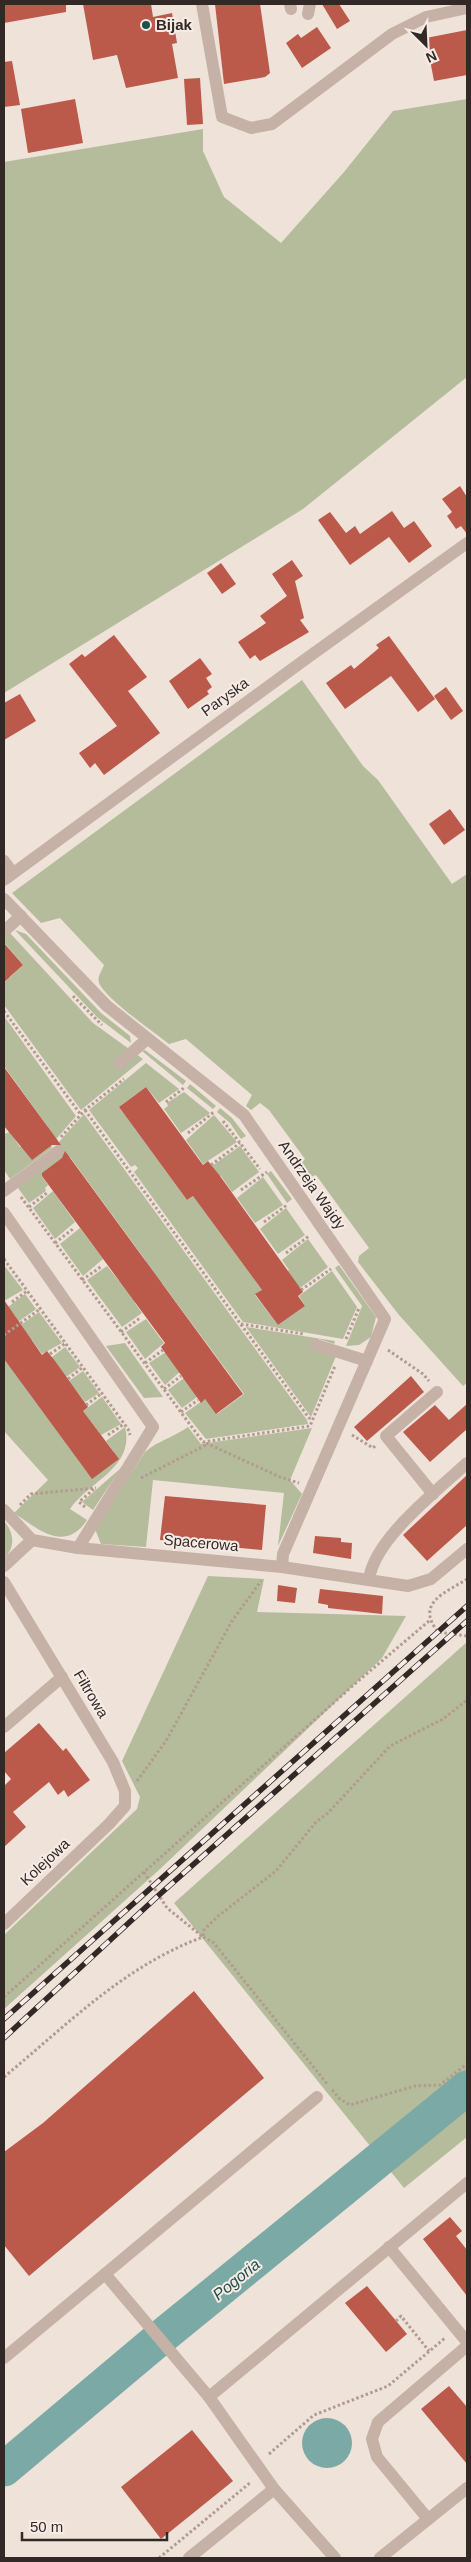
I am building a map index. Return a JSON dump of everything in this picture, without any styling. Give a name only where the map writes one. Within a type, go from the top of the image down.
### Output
[{"type":"street","points":[[202,4],[222,117],[251,128],[272,124],[392,34],[426,17],[467,8]]},
{"type":"street","name":"Paryska","points":[[8,876],[302,660],[467,543]]},
{"type":"street","points":[[4,861],[8,876]]},
{"type":"street","name":"Andrzeja Wajdy","points":[[4,898],[107,1006],[244,1116],[385,1319],[283,1554],[282,1567]]},
{"type":"street","points":[[4,931],[21,916]]},
{"type":"street","points":[[120,1063],[147,1038]]},
{"type":"street","points":[[8,1188],[57,1152]]},
{"type":"street","points":[[4,1213],[153,1427],[78,1548]]},
{"type":"street","points":[[316,1345],[344,1346],[367,1361]]},
{"type":"street","points":[[433,1494],[386,1436],[437,1392]]},
{"type":"street","points":[[369,1579],[371,1566],[403,1522],[467,1463]]},
{"type":"street","points":[[4,1566],[32,1540],[9,1510]]},
{"type":"street","name":"Spacerowa","points":[[32,1540],[78,1548],[266,1565],[408,1586],[431,1579],[467,1549]]},
{"type":"street","name":"Filtrowa","points":[[4,1582],[113,1762],[125,1791]]},
{"type":"street","points":[[4,1727],[62,1678]]},
{"type":"street","name":"Kolejowa","points":[[4,1924],[109,1824],[125,1806],[125,1791]]},
{"type":"street","points":[[4,2358],[317,2097]]},
{"type":"street","points":[[209,2397],[467,2183]]},
{"type":"street","points":[[389,2247],[467,2344],[378,2422],[372,2439],[377,2457],[428,2519]]},
{"type":"street","points":[[105,2274],[209,2397],[274,2489],[335,2558]]},
{"type":"street","points":[[380,2558],[467,2488]]},
{"type":"street","points":[[190,2558],[274,2489]]},
{"type":"path","points":[[68,991],[108,1030]]},
{"type":"path","points":[[4,1011],[80,1115]]},
{"type":"path","points":[[57,1152],[53,1147],[80,1115],[127,1076]]},
{"type":"path","points":[[166,1102],[184,1089],[194,1076]]},
{"type":"path","points":[[176,1083],[191,1095]]},
{"type":"path","points":[[188,1133],[213,1113],[225,1100]]},
{"type":"path","points":[[206,1107],[227,1125],[269,1182]]},
{"type":"path","points":[[85,1110],[309,1418],[313,1419]]},
{"type":"path","points":[[211,1165],[256,1132]]},
{"type":"path","points":[[241,1190],[278,1164]]},
{"type":"path","points":[[8,1188],[28,1207],[204,1442],[280,1477],[312,1487]]},
{"type":"path","points":[[28,1207],[48,1192]]},
{"type":"path","points":[[264,1222],[300,1196]]},
{"type":"path","points":[[281,1198],[292,1213]]},
{"type":"path","points":[[286,1253],[322,1227]]},
{"type":"path","points":[[55,1243],[74,1228]]},
{"type":"path","points":[[303,1229],[314,1244]]},
{"type":"path","points":[[4,1259],[128,1429],[130,1443]]},
{"type":"path","points":[[301,1290],[344,1259]]},
{"type":"path","points":[[326,1260],[338,1276]]},
{"type":"path","points":[[82,1280],[102,1266]]},
{"type":"path","points":[[12,1302],[27,1291]]},
{"type":"path","points":[[204,1442],[310,1426],[360,1307]]},
{"type":"path","points":[[4,1335],[40,1309]]},
{"type":"path","points":[[121,1332],[140,1318]]},
{"type":"path","points":[[241,1324],[308,1334]]},
{"type":"path","points":[[336,1339],[344,1346]]},
{"type":"path","points":[[376,1342],[423,1374],[437,1392]]},
{"type":"path","points":[[50,1354],[66,1343]]},
{"type":"path","points":[[145,1364],[163,1350]]},
{"type":"path","points":[[68,1379],[83,1367]]},
{"type":"path","points":[[164,1389],[181,1376]]},
{"type":"path","points":[[86,1405],[102,1393]]},
{"type":"path","points":[[181,1412],[198,1400]]},
{"type":"path","points":[[108,1435],[124,1424]]},
{"type":"path","points":[[338,1427],[373,1448],[386,1436]]},
{"type":"path","points":[[98,1516],[79,1502],[102,1482]]},
{"type":"path","points":[[9,1510],[31,1494]]},
{"type":"path","points":[[125,1791],[142,1776],[166,1740],[232,1621],[264,1576],[266,1565]]},
{"type":"path","points":[[467,1579],[434,1600],[428,1612],[429,1621],[438,1632],[467,1636]]},
{"type":"path","points":[[4,1997],[357,1682],[429,1621]]},
{"type":"path","points":[[203,1938],[204,1930],[217,1917],[276,1871],[316,1822],[328,1813],[390,1746],[442,1719],[467,1700]]},
{"type":"path","points":[[144,1872],[167,1908],[203,1938],[213,1942],[340,2099],[350,2105],[415,2086],[440,2085],[467,2064]]},
{"type":"path","points":[[4,2077],[93,2000],[129,1974],[203,1938]]},
{"type":"path","points":[[396,2321],[401,2316],[429,2351]]},
{"type":"path","points":[[159,2558],[260,2469],[314,2415],[388,2386],[456,2329]]},
{"type":"green space","points":[[467,99],[467,377],[303,509],[4,693],[4,162],[203,129],[203,151],[224,197],[281,243],[344,172],[393,111]]},
{"type":"green space","points":[[302,680],[363,766],[378,780],[452,884],[467,874],[467,1383],[463,1386],[399,1315],[358,1262],[359,1256],[369,1248],[316,1175],[303,1180],[298,1177],[295,1168],[305,1159],[269,1110],[260,1103],[251,1110],[246,1106],[252,1095],[186,1039],[169,1044],[120,1006],[99,983],[99,976],[104,965],[60,918],[41,923],[12,893]]},
{"type":"green space","points":[[15,930],[26,934],[101,1013],[130,1036],[131,1043],[97,1017]]},
{"type":"green space","points":[[10,933],[93,1023],[143,1059],[81,1110],[4,1005],[4,970],[10,977],[23,965],[4,942],[4,938]]},
{"type":"green space","points":[[4,1016],[76,1116],[51,1145],[52,1148],[10,1179],[4,1170],[4,1134],[10,1132],[20,1147],[48,1127],[4,1066]]},
{"type":"green space","points":[[145,1050],[186,1081],[183,1085],[142,1051]]},
{"type":"green space","points":[[146,1063],[179,1089],[159,1103],[146,1087],[119,1107],[187,1200],[193,1196],[262,1290],[255,1295],[278,1325],[305,1306],[299,1296],[332,1271],[357,1307],[343,1339],[243,1322],[134,1172],[138,1168],[135,1165],[131,1167],[89,1110]]},
{"type":"green space","points":[[190,1084],[216,1106],[213,1109],[187,1088]]},
{"type":"green space","points":[[184,1092],[210,1113],[181,1133],[164,1109],[168,1106],[167,1103]]},
{"type":"green space","points":[[220,1108],[232,1118],[246,1136],[241,1139],[230,1123],[217,1112]]},
{"type":"green space","points":[[84,1114],[307,1420],[308,1424],[206,1439],[185,1413],[205,1399],[217,1414],[244,1394],[162,1283],[135,1303],[142,1313],[122,1327],[87,1280],[107,1266],[119,1281],[146,1261],[70,1157],[42,1176],[48,1185],[45,1188],[46,1191],[29,1203],[18,1188]]},
{"type":"green space","points":[[214,1115],[237,1142],[203,1164],[186,1140]]},
{"type":"green space","points":[[240,1146],[259,1172],[232,1192],[221,1176],[214,1180],[212,1166]]},
{"type":"green space","points":[[271,1171],[292,1199],[287,1203],[267,1174]]},
{"type":"green space","points":[[263,1177],[283,1205],[255,1223],[237,1198]]},
{"type":"green space","points":[[53,1191],[75,1222],[55,1239],[33,1208]]},
{"type":"green space","points":[[286,1208],[305,1235],[278,1254],[260,1229]]},
{"type":"green space","points":[[80,1228],[103,1259],[83,1276],[60,1244]]},
{"type":"green space","points":[[308,1239],[328,1267],[300,1288],[299,1286],[294,1290],[283,1275],[289,1270],[282,1260]]},
{"type":"green space","points":[[4,1265],[23,1290],[4,1301]]},
{"type":"green space","points":[[339,1265],[376,1317],[371,1337],[359,1345],[346,1346],[362,1306],[335,1268]]},
{"type":"green space","points":[[25,1294],[36,1309],[4,1332],[4,1326],[16,1317],[8,1307]]},
{"type":"green space","points":[[39,1312],[62,1343],[42,1354],[32,1340],[5,1360],[87,1472],[114,1452],[106,1441],[125,1427],[126,1441],[123,1453],[117,1464],[78,1499],[70,1509],[87,1520],[79,1530],[61,1537],[42,1531],[14,1513],[48,1480],[4,1431],[4,1337]]},
{"type":"green space","points":[[146,1319],[164,1343],[145,1359],[126,1332]]},
{"type":"green space","points":[[246,1327],[335,1341],[334,1344],[319,1339],[314,1350],[336,1356],[311,1417]]},
{"type":"green space","points":[[125,1343],[163,1397],[144,1398],[106,1346]]},
{"type":"green space","points":[[65,1347],[80,1367],[66,1377],[47,1361]]},
{"type":"green space","points":[[169,1350],[183,1369],[165,1385],[149,1363]]},
{"type":"green space","points":[[83,1371],[99,1393],[85,1402],[69,1381]]},
{"type":"green space","points":[[188,1375],[197,1397],[182,1408],[168,1390]]},
{"type":"green space","points":[[102,1397],[121,1424],[101,1435],[83,1411]]},
{"type":"green space","points":[[188,1427],[201,1444],[312,1428],[290,1480],[302,1494],[278,1546],[284,1493],[153,1480],[146,1547],[101,1544],[95,1529],[145,1452]]},
{"type":"green space","points":[[121,1468],[93,1510],[82,1502]]},
{"type":"green space","points":[[4,1521],[12,1535],[12,1545],[4,1558]]},
{"type":"green space","points":[[208,1576],[264,1579],[257,1612],[406,1616],[382,1658],[159,1870],[4,2009],[4,1935],[137,1809],[140,1797],[122,1761]]},
{"type":"green space","points":[[467,1642],[467,2137],[404,2188],[174,1903]]},
{"type":"water","points":[[322,2418],[332,2418],[345,2425],[352,2438],[352,2448],[345,2461],[332,2468],[322,2468],[313,2464],[306,2457],[302,2448],[302,2438],[306,2429],[313,2422]]},
{"type":"building","points":[[4,4],[66,4],[66,12],[4,23]]},
{"type":"building","points":[[83,4],[151,4],[153,17],[172,13],[177,43],[172,44],[178,78],[126,88],[117,55],[93,60]]},
{"type":"building","points":[[215,4],[260,4],[270,73],[265,77],[224,84]]},
{"type":"building","points":[[322,4],[339,4],[350,21],[337,29]]},
{"type":"building","points":[[317,27],[331,48],[302,68],[286,43],[298,34],[301,38]]},
{"type":"building","points":[[467,30],[467,75],[434,81],[426,38]]},
{"type":"building","points":[[12,61],[20,105],[4,107],[4,62]]},
{"type":"building","points":[[200,78],[203,124],[187,125],[184,79]]},
{"type":"building","points":[[75,99],[83,143],[28,153],[21,109]]},
{"type":"building","points":[[460,486],[467,497],[467,534],[461,526],[456,529],[447,516],[452,512],[442,499]]},
{"type":"building","points":[[392,511],[404,528],[414,521],[432,546],[409,563],[389,537],[350,565],[318,520],[330,512],[346,533],[355,526],[360,534]]},
{"type":"building","points":[[292,560],[303,576],[295,581],[304,618],[300,620],[309,632],[260,661],[255,655],[250,659],[238,642],[266,623],[260,616],[287,596],[272,574]]},
{"type":"building","points":[[221,563],[236,584],[222,594],[207,573]]},
{"type":"building","points":[[114,635],[147,677],[128,691],[160,733],[104,775],[95,763],[90,768],[79,753],[117,726],[69,664],[82,654],[85,657]]},
{"type":"building","points":[[389,636],[435,699],[418,712],[391,676],[345,709],[326,683],[351,665],[354,669],[379,648],[376,645]]},
{"type":"building","points":[[200,658],[212,674],[206,678],[212,687],[207,691],[209,694],[188,709],[169,681]]},
{"type":"building","points":[[446,687],[463,711],[451,720],[434,696]]},
{"type":"building","points":[[20,694],[36,721],[4,740],[4,703]]},
{"type":"building","points":[[450,809],[465,830],[444,845],[429,824]]},
{"type":"building","points":[[4,943],[23,965],[4,982]]},
{"type":"building","points":[[4,1067],[61,1145],[52,1145],[32,1160],[4,1126]]},
{"type":"building","points":[[146,1087],[203,1165],[208,1161],[220,1176],[303,1292],[298,1296],[305,1306],[278,1325],[255,1294],[262,1290],[193,1196],[187,1200],[119,1107]]},
{"type":"building","points":[[65,1151],[243,1394],[216,1414],[205,1399],[201,1403],[161,1347],[165,1343],[42,1176],[42,1173],[62,1158]]},
{"type":"building","points":[[4,1300],[42,1355],[47,1351],[55,1361],[88,1407],[83,1411],[119,1459],[92,1479],[4,1359]]},
{"type":"building","points":[[411,1376],[424,1392],[367,1441],[354,1427]]},
{"type":"building","points":[[467,1404],[467,1429],[430,1462],[403,1432],[435,1405],[449,1420]]},
{"type":"building","points":[[467,1475],[467,1525],[427,1561],[403,1535]]},
{"type":"building","points":[[165,1496],[266,1505],[262,1550],[160,1540]]},
{"type":"building","points":[[315,1536],[341,1538],[341,1542],[352,1543],[351,1559],[313,1553]]},
{"type":"building","points":[[278,1585],[297,1588],[295,1603],[277,1601]]},
{"type":"building","points":[[320,1589],[383,1596],[382,1614],[328,1608],[328,1605],[318,1603]]},
{"type":"building","points":[[39,1723],[63,1751],[66,1748],[90,1780],[68,1797],[64,1790],[58,1795],[49,1782],[13,1812],[26,1827],[4,1847],[4,1786],[11,1779],[4,1771],[4,1753]]},
{"type":"building","points":[[194,1991],[264,2078],[29,2276],[4,2245],[4,2152],[43,2123]]},
{"type":"building","points":[[450,2217],[462,2231],[456,2236],[467,2250],[467,2296],[423,2239]]},
{"type":"building","points":[[367,2286],[407,2334],[386,2352],[345,2303]]},
{"type":"building","points":[[449,2386],[467,2407],[467,2464],[421,2409]]},
{"type":"building","points":[[192,2430],[233,2481],[161,2539],[121,2487]]},
{"type":"waterway","name":"Pogoria","points":[[4,2469],[160,2338],[467,2088]]},
{"type":"railway","points":[[4,2019],[467,1606]]},
{"type":"railway","points":[[4,2038],[159,1895],[467,1621]]},
{"type":"place","name":"Bijak","points":[[146,25]]}]
